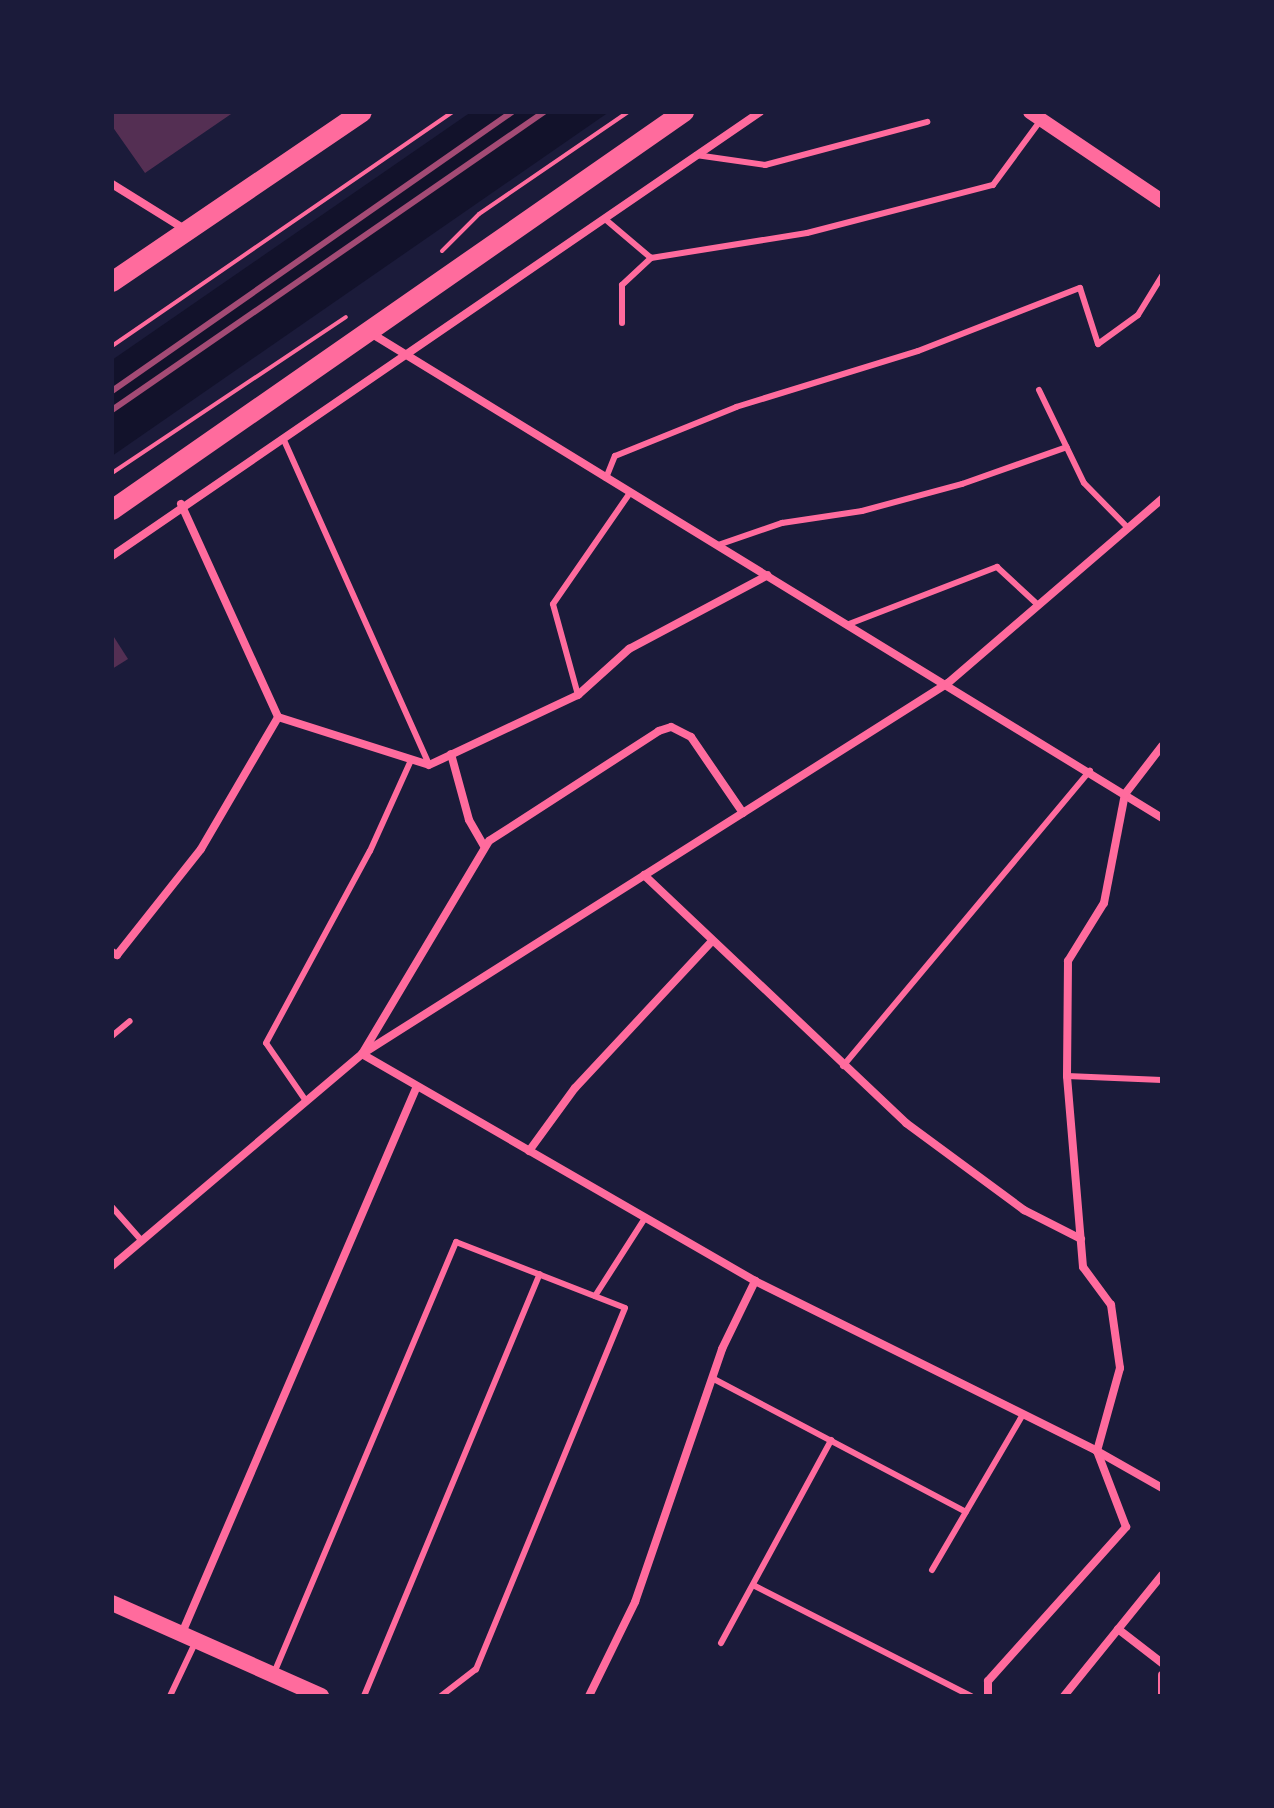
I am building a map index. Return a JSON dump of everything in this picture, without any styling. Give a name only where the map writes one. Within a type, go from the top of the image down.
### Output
[{"type":"main road","points":[[112,282],[362,112]]},
{"type":"main road","points":[[112,510],[684,112]]},
{"type":"main road","points":[[112,1603],[274,1675],[296,1691],[321,1696]]},
{"type":"street","points":[[112,556],[181,504],[406,359],[692,154],[760,112]]},
{"type":"street","points":[[1035,116],[1162,201]]},
{"type":"street","points":[[112,184],[187,230]]},
{"type":"street","points":[[369,331],[406,359],[948,683],[1162,818]]},
{"type":"street","points":[[112,1266],[362,1054],[948,683],[1162,499]]},
{"type":"street","points":[[181,504],[278,717],[429,765],[578,695],[629,649],[768,575]]},
{"type":"street","points":[[112,952],[117,955],[201,849],[278,717]]},
{"type":"street","points":[[362,1054],[484,846],[671,727],[691,737],[743,813]]},
{"type":"street","points":[[988,1696],[988,1681],[1126,1527],[1097,1451],[1120,1368],[1111,1305],[1083,1267],[1067,1076],[1068,961],[1104,903],[1125,794],[1162,746]]},
{"type":"street","points":[[451,754],[469,820],[484,846]]},
{"type":"street","points":[[644,875],[843,1067],[906,1123],[1024,1210],[1081,1239]]},
{"type":"street","points":[[529,1151],[575,1088],[712,941]]},
{"type":"street","points":[[362,1054],[755,1281],[1097,1451],[1162,1488]]},
{"type":"street","points":[[189,1638],[417,1086]]},
{"type":"street","points":[[589,1696],[635,1602],[712,1378],[755,1281]]},
{"type":"street","points":[[1064,1696],[1162,1575]]},
{"type":"street","points":[[1118,1629],[1162,1663]]},
{"type":"street","points":[[1162,1675],[1162,1694]]},
{"type":"lane","points":[[622,323],[622,285],[651,258],[807,233],[993,185],[1035,116]]},
{"type":"lane","points":[[692,154],[765,165],[927,122]]},
{"type":"lane","points":[[605,219],[651,258]]},
{"type":"lane","points":[[606,478],[615,456],[736,407],[918,351],[1080,288],[1098,344],[1138,315],[1162,276]]},
{"type":"lane","points":[[1039,390],[1084,483],[1128,528]]},
{"type":"lane","points":[[283,438],[429,765]]},
{"type":"lane","points":[[718,545],[782,523],[862,511],[962,484],[1067,447]]},
{"type":"lane","points":[[578,695],[553,604],[630,493]]},
{"type":"lane","points":[[849,624],[997,567],[1038,605]]},
{"type":"lane","points":[[306,1101],[266,1043],[370,851],[411,760]]},
{"type":"lane","points":[[843,1067],[1090,771]]},
{"type":"lane","points":[[112,1036],[130,1021]]},
{"type":"lane","points":[[1067,1076],[1162,1080]]},
{"type":"lane","points":[[112,1207],[142,1241]]},
{"type":"lane","points":[[595,1296],[645,1218]]},
{"type":"lane","points":[[274,1675],[456,1242],[625,1308],[476,1669],[441,1696]]},
{"type":"lane","points":[[364,1696],[540,1274]]},
{"type":"lane","points":[[712,1378],[966,1512]]},
{"type":"lane","points":[[932,1570],[1023,1414]]},
{"type":"lane","points":[[721,1643],[831,1440]]},
{"type":"lane","points":[[753,1585],[971,1696]]},
{"type":"lane","points":[[170,1696],[189,1638]]},
{"type":"path","points":[[112,346],[453,112]]},
{"type":"path","points":[[438,255],[479,214],[628,112]]},
{"type":"path","points":[[112,473],[352,314]]},
{"type":"shaded area","points":[[471,112],[609,112],[112,456],[112,360]]},
{"type":"building","points":[[112,112],[234,112],[145,173],[112,126]]},
{"type":"building","points":[[112,634],[128,659],[112,669]]},
{"type":"railway","points":[[112,391],[512,112]]},
{"type":"railway","points":[[112,410],[544,112]]}]
